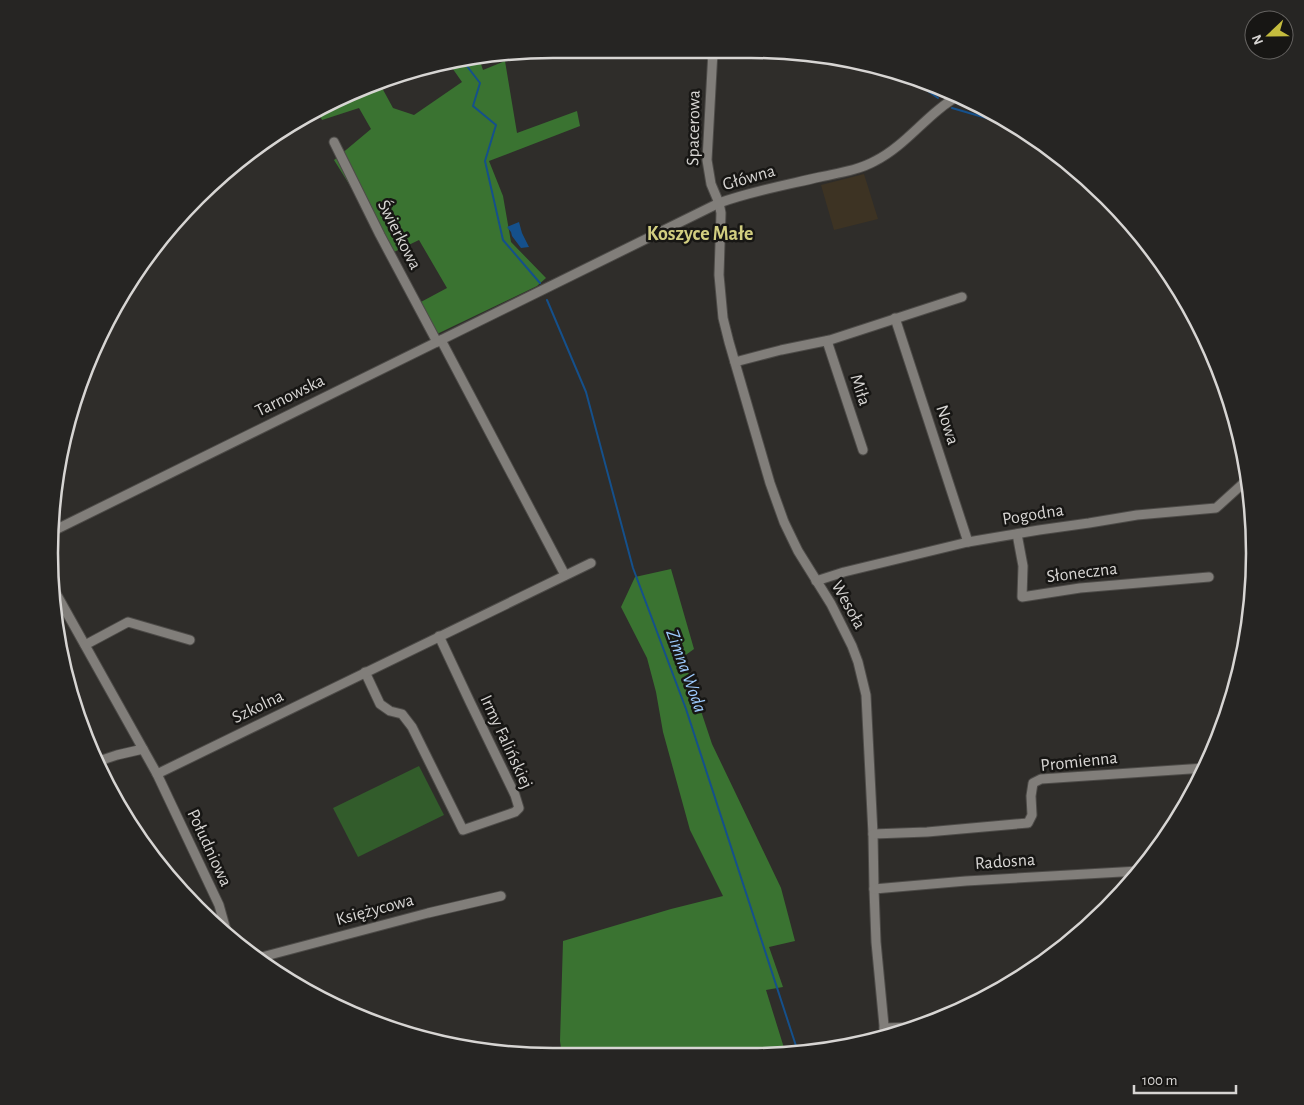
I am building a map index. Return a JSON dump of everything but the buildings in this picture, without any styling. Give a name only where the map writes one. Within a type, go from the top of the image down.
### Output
[{"type":"street","name":"Spacerowa","points":[[713,58],[707,160],[711,184],[719,203]]},
{"type":"street","name":"Główna","points":[[541,290],[719,203],[756,192],[858,168],[874,162],[890,153],[952,100]]},
{"type":"street","name":"Świerkowa","points":[[334,142],[380,235],[439,341]]},
{"type":"street","name":"Wesoła","points":[[719,203],[721,213],[719,275],[723,318],[768,475],[798,551],[831,604],[852,646],[866,695],[876,942],[885,1029]]},
{"type":"street","name":"Tarnowska","points":[[59,528],[541,290]]},
{"type":"street","points":[[735,362],[827,341],[962,296]]},
{"type":"street","name":"Nowa","points":[[895,318],[968,542]]},
{"type":"street","points":[[439,341],[565,575]]},
{"type":"street","name":"Miła","points":[[827,341],[862,450]]},
{"type":"street","name":"Pogodna","points":[[816,581],[844,572],[968,542],[1137,515],[1216,508],[1242,485]]},
{"type":"street","name":"Słoneczna","points":[[1017,534],[1023,566],[1022,597],[1080,588],[1209,577]]},
{"type":"street","name":"Szkolna","points":[[157,774],[591,562]]},
{"type":"street","points":[[61,601],[157,774]]},
{"type":"street","points":[[85,645],[128,622],[190,640]]},
{"type":"street","name":"Irmy Falińskiej","points":[[365,672],[380,704],[390,711],[402,714],[412,727],[464,830],[515,812],[519,808],[515,796],[439,636]]},
{"type":"street","points":[[103,760],[143,749]]},
{"type":"street","name":"Promienna","points":[[873,834],[927,832],[1028,823],[1032,815],[1031,796],[1033,783],[1041,779],[1196,769]]},
{"type":"street","name":"Południowa","points":[[157,774],[219,905],[224,923]]},
{"type":"street","name":"Radosna","points":[[874,888],[1130,872]]},
{"type":"street","name":"Księżycowa","points":[[266,956],[428,913],[501,896]]},
{"type":"shaded area","points":[[864,174],[878,219],[834,230],[821,185]]},
{"type":"green space","points":[[505,61],[517,133],[577,111],[580,126],[489,161],[503,196],[511,242],[546,278],[537,286],[437,334],[419,303],[447,288],[419,240],[392,253],[334,160],[371,129],[359,108],[322,120],[320,116],[363,95],[382,88],[393,108],[414,115],[462,82],[452,68],[481,63],[483,70]]},
{"type":"green space","points":[[671,569],[694,649],[683,657],[712,744],[781,888],[795,941],[769,947],[783,987],[766,990],[783,1046],[752,1048],[561,1048],[563,941],[671,909],[723,896],[690,830],[663,732],[656,692],[647,658],[621,607],[635,577]]},
{"type":"green space","points":[[419,766],[444,815],[358,857],[333,808]]},
{"type":"water","points":[[519,222],[529,247],[521,248],[507,227]]},
{"type":"waterway","name":"Zimna Woda","points":[[466,65],[480,83],[473,106],[496,125],[485,161],[503,240],[540,283]]},
{"type":"waterway","points":[[925,89],[938,98]]},
{"type":"waterway","points":[[952,108],[989,119]]},
{"type":"waterway","name":"Zimna Woda","points":[[547,300],[586,392],[633,568],[686,709],[796,1045]]},
{"type":"district","name":"Koszyce Małe","points":[[700,234]]}]
